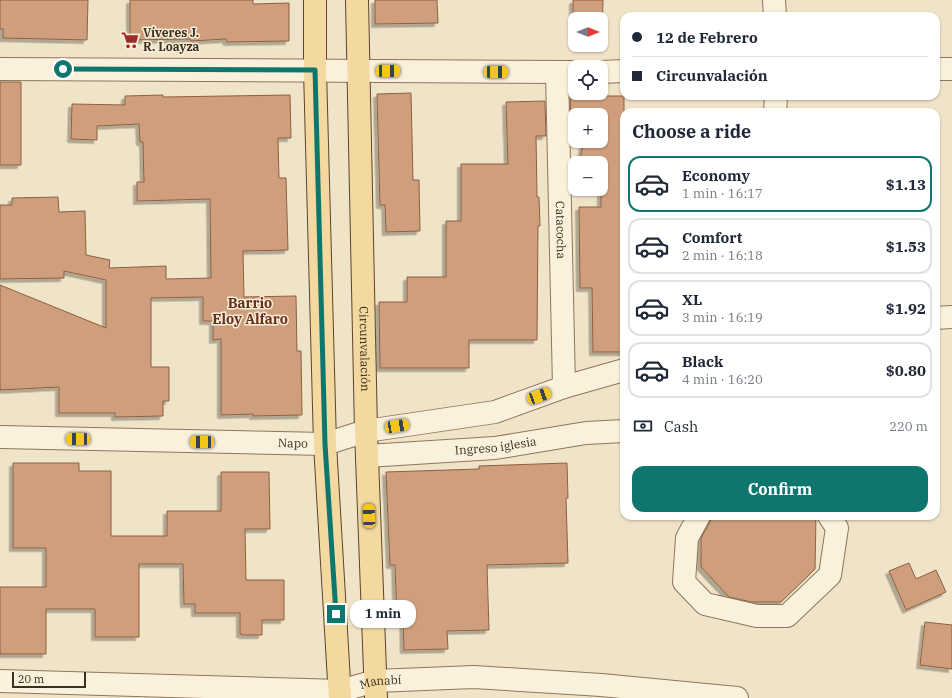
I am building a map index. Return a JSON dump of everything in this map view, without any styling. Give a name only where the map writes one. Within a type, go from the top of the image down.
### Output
[{"type":"main road","points":[[314,0],[325,444],[340,695]]},
{"type":"main road","name":"Circunvalación","points":[[357,0],[366,431],[375,689]]},
{"type":"street","points":[[774,0],[775,12]]},
{"type":"street","points":[[0,69],[566,72]]},
{"type":"street","points":[[940,69],[952,69]]},
{"type":"street","points":[[608,72],[620,71]]},
{"type":"street","name":"Catacocha","points":[[564,386],[566,72]]},
{"type":"street","points":[[940,318],[952,318]]},
{"type":"street","name":"Napo","points":[[0,437],[325,444],[366,431],[495,412],[564,386],[620,371]]},
{"type":"street","name":"Ingreso iglesia","points":[[367,456],[495,448],[586,432],[620,431]]},
{"type":"street","points":[[697,520],[686,538],[684,582],[705,604],[757,616],[787,616],[830,575],[837,528],[832,520]]},
{"type":"street","name":"Manabí","points":[[0,681],[340,695],[375,689],[474,677],[737,698]]},
{"type":"building","points":[[0,0],[88,0],[87,40],[3,38],[3,29],[0,29]]},
{"type":"building","points":[[130,0],[253,0],[253,4],[289,3],[289,41],[227,42],[226,39],[191,41],[190,39],[130,40]]},
{"type":"building","points":[[375,0],[437,0],[438,23],[375,24]]},
{"type":"building","points":[[573,0],[603,0],[603,12],[573,12]]},
{"type":"building","points":[[0,82],[21,82],[21,165],[0,165]]},
{"type":"building","points":[[411,93],[413,180],[419,180],[420,231],[386,232],[385,205],[380,205],[377,94]]},
{"type":"building","points":[[163,95],[163,97],[290,95],[291,138],[278,138],[279,178],[286,178],[288,250],[243,251],[244,297],[296,296],[297,351],[301,351],[302,415],[221,415],[221,339],[213,340],[213,321],[203,321],[203,297],[151,298],[151,367],[169,367],[169,401],[163,401],[163,416],[115,417],[115,413],[59,413],[59,387],[0,390],[0,285],[106,328],[106,280],[64,271],[64,278],[0,279],[0,205],[12,205],[12,198],[58,197],[59,212],[85,211],[86,255],[110,260],[109,268],[166,266],[166,279],[211,278],[210,199],[137,201],[137,182],[144,182],[143,142],[140,142],[139,124],[97,126],[97,140],[71,139],[72,104],[125,105],[125,96]]},
{"type":"building","points":[[608,96],[620,96],[620,100],[624,100],[624,108],[620,108],[620,352],[593,352],[592,288],[580,288],[579,207],[601,207],[601,196],[608,196],[608,156],[581,156],[582,148],[608,148],[608,108],[570,108],[570,100],[608,100]]},
{"type":"building","points":[[545,101],[546,136],[536,136],[537,197],[539,197],[540,226],[538,226],[537,340],[469,340],[469,368],[380,368],[379,302],[407,302],[407,277],[446,277],[446,221],[461,221],[461,164],[508,164],[506,102]]},
{"type":"building","points":[[13,463],[79,463],[79,471],[111,471],[111,536],[167,536],[167,511],[221,511],[221,472],[269,472],[270,529],[245,529],[246,580],[284,580],[284,620],[262,620],[262,635],[242,635],[240,634],[240,613],[195,613],[195,604],[184,604],[183,564],[139,564],[139,637],[95,637],[95,609],[46,609],[46,654],[0,654],[0,587],[46,587],[46,548],[13,548]]},
{"type":"building","points":[[567,463],[568,498],[566,498],[568,563],[487,565],[489,630],[447,631],[448,649],[404,650],[403,619],[397,619],[395,565],[390,565],[386,472],[479,469],[479,466]]},
{"type":"building","points":[[710,520],[816,520],[815,569],[781,602],[751,602],[729,597],[701,567],[701,538]]},
{"type":"building","points":[[909,563],[916,579],[936,570],[946,592],[906,610],[889,571]]},
{"type":"building","points":[[925,622],[952,625],[952,669],[920,665]]},
{"type":"place","name":"Víveres J. R. Loayza","points":[[130,40]]},
{"type":"district","name":"Barrio Eloy Alfaro","points":[[250,312]]},
{"type":"route","points":[[63,69],[315,70],[325,444],[336,614]]}]
